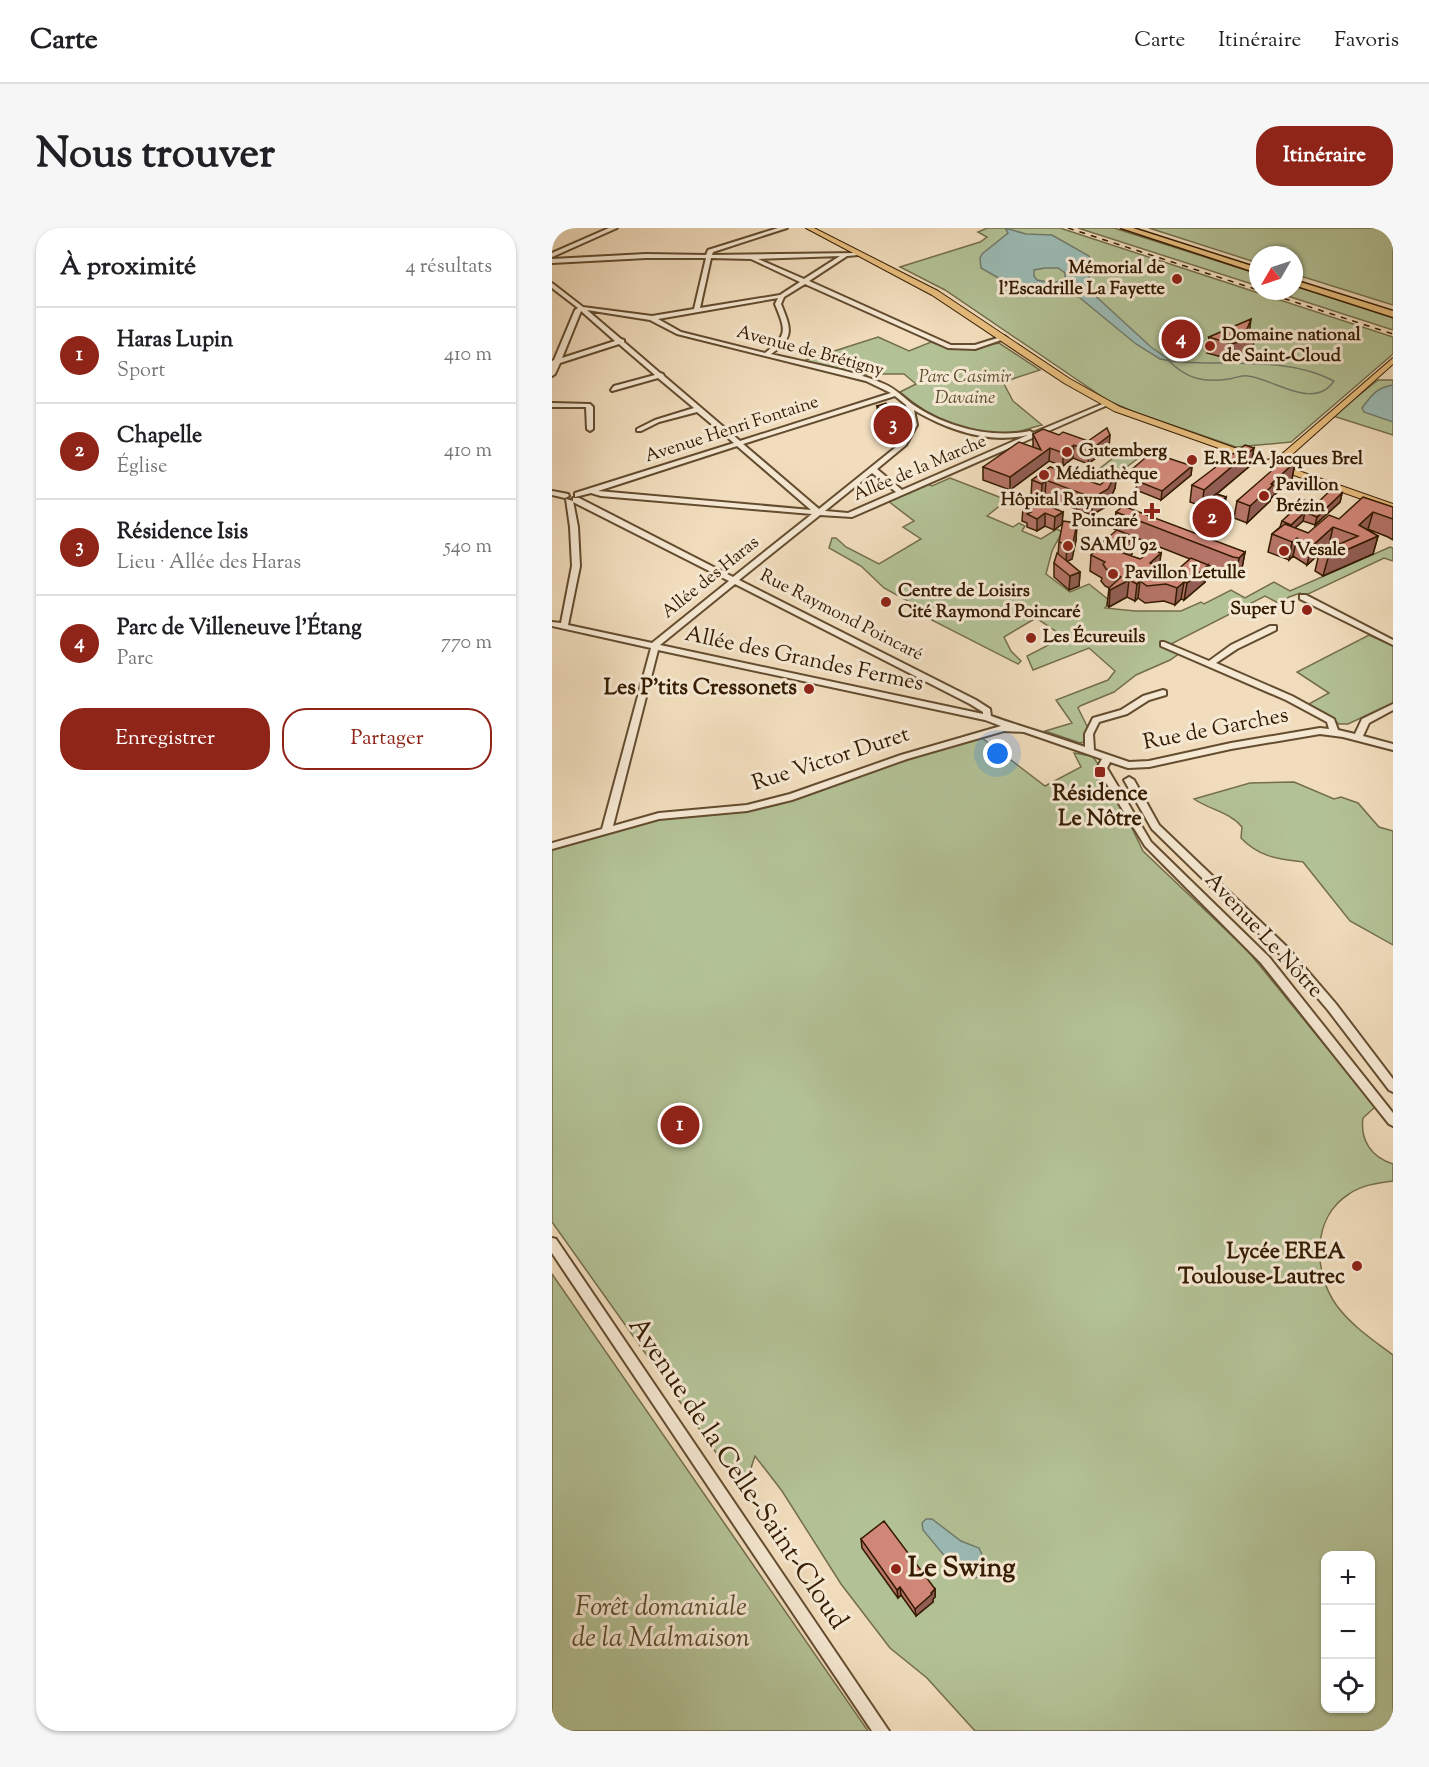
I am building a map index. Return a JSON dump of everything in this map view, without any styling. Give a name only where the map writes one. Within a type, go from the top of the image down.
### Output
[{"type":"highway","points":[[1125,228],[1249,268]]},
{"type":"highway","points":[[1141,228],[1249,262]]},
{"type":"highway","points":[[1303,280],[1393,308]]},
{"type":"highway","points":[[1303,285],[1393,314]]},
{"type":"main road","points":[[809,228],[851,254],[935,293],[1104,406],[1278,462],[1393,509]]},
{"type":"main road","points":[[1278,462],[1393,360]]},
{"type":"street","points":[[552,255],[614,228]]},
{"type":"street","points":[[697,310],[708,256],[712,250],[784,228]]},
{"type":"street","points":[[552,261],[646,255],[751,257],[851,254]]},
{"type":"street","points":[[766,355],[787,339],[789,333],[778,304],[784,295],[851,254]]},
{"type":"street","points":[[751,257],[950,347],[975,347],[1004,338]]},
{"type":"street","points":[[552,285],[661,375],[819,512]]},
{"type":"street","points":[[652,318],[820,289]]},
{"type":"street","points":[[552,374],[554,362],[581,309]]},
{"type":"street","name":"Avenue de Brétigny","points":[[581,309],[652,318],[680,333],[868,380],[896,393],[909,405],[942,422],[974,433],[1025,437]]},
{"type":"street","points":[[554,362],[622,342]]},
{"type":"street","points":[[614,390],[616,387],[661,375]]},
{"type":"street","name":"Avenue Henri Fontaine","points":[[556,502],[896,393]]},
{"type":"street","points":[[552,405],[588,405],[590,407],[590,429]]},
{"type":"street","name":"Allée des Haras","points":[[607,829],[655,646],[909,438],[914,425],[909,405]]},
{"type":"street","name":"Allée de la Marche","points":[[592,491],[601,494],[849,515],[1025,437],[1043,432],[1104,406]]},
{"type":"street","points":[[639,429],[657,421],[699,409]]},
{"type":"street","points":[[872,470],[902,493]]},
{"type":"street","name":"Rue Raymond Poincaré","points":[[552,493],[571,498],[973,702],[987,711],[987,718]]},
{"type":"street","points":[[564,627],[576,566],[571,498]]},
{"type":"street","points":[[1303,597],[1393,643]]},
{"type":"street","name":"Allée des Grandes Fermes","points":[[552,624],[987,718],[1014,727]]},
{"type":"street","points":[[1210,664],[1229,650],[1273,628]]},
{"type":"street","points":[[1164,644],[1294,701],[1331,721],[1334,732]]},
{"type":"street","points":[[1090,752],[1089,734],[1096,720],[1124,712],[1146,698],[1163,692]]},
{"type":"street","points":[[1358,737],[1365,721],[1393,707]]},
{"type":"street","name":"Rue Victor Duret","points":[[552,846],[659,816],[747,808],[776,801],[904,757],[999,729],[1014,727]]},
{"type":"street","name":"Rue de Garches","points":[[1014,727],[1133,765],[1312,732],[1334,732],[1393,747]]},
{"type":"street","name":"Avenue Le Nôtre","points":[[1107,758],[1102,768],[1148,844],[1265,960],[1393,1121]]},
{"type":"street","points":[[1108,776],[1116,781],[1129,780],[1133,776],[1133,765]]},
{"type":"street","name":"Avenue Le Nôtre","points":[[1129,780],[1155,827],[1284,951],[1339,1016],[1393,1087]]},
{"type":"street","name":"Avenue de la Celle-Saint-Cloud","points":[[552,1244],[881,1731]]},
{"type":"green space","name":"Domaine national de Saint-Cloud","points":[[987,228],[1060,228],[1249,290],[1249,300],[1280,300],[1393,337],[1393,354],[1291,442],[1236,447],[1134,412],[1107,400],[945,290],[900,267],[980,242],[987,237],[978,232]]},
{"type":"green space","points":[[1078,228],[1114,228],[1249,271],[1249,283]]},
{"type":"green space","name":"Domaine national de Saint-Cloud","points":[[1149,228],[1393,228],[1393,305],[1303,277],[1303,246],[1249,246],[1249,260]]},
{"type":"green space","points":[[1303,288],[1393,317],[1393,330],[1300,300],[1303,300]]},
{"type":"green space","name":"Parc Casimir Davaine","points":[[878,337],[909,351],[931,342],[957,348],[973,348],[999,343],[1040,370],[1003,382],[1013,401],[1042,425],[1018,432],[995,434],[965,429],[938,418],[900,392],[916,384],[904,374],[867,374],[863,377],[800,362]]},
{"type":"green space","points":[[1378,380],[1393,380],[1393,435],[1333,416]]},
{"type":"green space","points":[[1123,450],[1141,456],[1107,482],[1098,480],[1106,476],[1105,473],[1101,473],[1096,479],[1089,477]]},
{"type":"green space","points":[[950,478],[1007,500],[987,516],[1013,527],[1019,523],[1025,526],[1022,531],[1041,539],[1057,529],[1062,532],[1052,551],[1046,574],[1070,592],[1089,584],[1110,601],[1105,608],[1135,611],[1181,611],[1201,602],[1204,604],[1231,590],[1245,598],[1274,582],[1290,591],[1390,547],[1393,548],[1393,561],[1384,558],[1304,596],[1300,593],[1289,597],[1280,604],[1265,596],[1167,646],[1180,653],[1136,675],[1114,692],[1078,708],[1088,728],[1084,742],[1080,743],[1045,731],[1072,723],[1056,700],[1108,680],[1115,671],[1089,648],[1033,670],[1027,656],[1064,637],[1036,618],[1004,637],[1011,651],[1021,661],[1018,664],[914,611],[917,606],[884,588],[861,566],[829,548],[832,538],[836,538],[846,547],[879,564],[921,539],[903,527],[914,521],[888,501],[928,484],[932,486]]},
{"type":"green space","points":[[1369,635],[1393,646],[1393,703],[1348,724],[1339,724],[1307,705],[1329,693],[1297,672]]},
{"type":"green space","points":[[982,738],[1045,786],[1081,767],[1074,753],[1092,756],[1106,774],[1143,851],[1248,951],[1375,1107],[1363,1118],[1363,1133],[1373,1152],[1393,1164],[1393,1181],[1359,1188],[1337,1204],[1322,1231],[1320,1262],[1323,1278],[1337,1306],[1356,1326],[1393,1355],[1393,1731],[975,1731],[927,1678],[890,1648],[841,1584],[782,1491],[755,1456],[751,1468],[737,1482],[552,1222],[552,849],[670,816],[752,809],[779,804],[930,750]]},
{"type":"green space","points":[[1294,782],[1334,799],[1341,797],[1358,803],[1379,827],[1393,831],[1393,945],[1350,921],[1303,862],[1277,858],[1255,849],[1241,838],[1242,827],[1237,822],[1226,814],[1194,799],[1250,783]]},
{"type":"green space","name":"Forêt domaniale de la Malmaison","points":[[552,1274],[868,1731],[552,1731]]},
{"type":"water","points":[[1005,228],[1026,234],[1052,235],[1089,256],[1094,267],[1086,283],[1089,290],[1151,347],[1171,361],[1160,359],[1136,344],[1074,293],[1009,284],[981,268],[982,254],[1008,233]],"holes":[[[1058,268],[1065,273],[1065,280],[1053,283],[1037,280],[1034,276],[1034,270]]]},
{"type":"water","points":[[1393,385],[1393,422],[1364,412],[1362,408],[1375,393]]},
{"type":"water","points":[[926,1519],[932,1519],[961,1541],[979,1548],[986,1563],[979,1577],[974,1578],[952,1565],[923,1530],[922,1523]]},
{"type":"building","points":[[1251,319],[1247,329],[1255,332],[1247,340],[1231,344],[1209,337]]},
{"type":"building","points":[[886,403],[905,418],[904,420],[898,422],[877,406]]},
{"type":"building","points":[[1107,428],[1110,435],[1089,451],[1074,445],[1063,453],[1050,448],[1010,477],[983,467],[1019,442],[1041,450],[1033,434],[1043,429],[1059,435],[1063,432],[1088,441]]},
{"type":"building","points":[[1245,445],[1254,448],[1204,490],[1192,485]]},
{"type":"building","points":[[1153,453],[1192,466],[1162,491],[1137,481],[1145,475],[1131,470]]},
{"type":"building","points":[[1285,459],[1295,462],[1250,506],[1237,501]]},
{"type":"building","points":[[1050,467],[1100,485],[1117,472],[1108,489],[1093,498],[1046,480],[1042,484],[1032,480]]},
{"type":"building","points":[[1332,489],[1342,493],[1317,517],[1305,512],[1291,525],[1282,521],[1304,500],[1317,503]]},
{"type":"building","points":[[1216,494],[1226,497],[1212,509],[1202,505]]},
{"type":"building","points":[[1363,497],[1393,507],[1393,519],[1373,512],[1359,525],[1378,536],[1328,558],[1319,553],[1358,536],[1333,527],[1311,547],[1297,538],[1292,542],[1272,534],[1285,524],[1308,533],[1329,515],[1339,519]]},
{"type":"building","points":[[1035,500],[1063,512],[1055,517],[1045,513],[1037,519],[1027,514],[1031,512],[1023,508]]},
{"type":"building","points":[[1123,506],[1245,552],[1239,558],[1233,557],[1116,512]]},
{"type":"building","points":[[1063,521],[1077,523],[1073,543],[1067,545],[1059,542]]},
{"type":"building","points":[[1117,530],[1134,537],[1117,551],[1140,559],[1153,550],[1161,553],[1150,563],[1174,573],[1191,558],[1208,565],[1187,583],[1184,582],[1177,588],[1166,584],[1147,586],[1140,581],[1137,584],[1129,580],[1110,590],[1109,588],[1121,577],[1106,569],[1103,564],[1105,562],[1091,555],[1098,549],[1095,548]]},
{"type":"building","points":[[1057,553],[1080,572],[1070,576],[1054,563]]},
{"type":"building","name":"Le Swing","points":[[884,1521],[935,1589],[915,1609],[900,1587],[897,1590],[861,1539]]},
{"type":"waterway","points":[[1169,361],[1274,365],[1315,373],[1334,381],[1326,390],[1305,393],[1248,376],[1204,380],[1189,376],[1169,361]]},
{"type":"waterway","points":[[552,1727],[557,1731]]},
{"type":"railway","points":[[1068,228],[1249,287]]},
{"type":"railway","points":[[1289,300],[1393,334]]},
{"type":"place","name":"Mémorial de l’Escadrille La Fayette","points":[[1177,279]]},
{"type":"place","name":"Parc de Villeneuve l'Étang","points":[[1181,339]]},
{"type":"place","name":"Domaine national de Saint-Cloud","points":[[1210,346]]},
{"type":"place","name":"Résidence Isis","points":[[893,425]]},
{"type":"place","name":"Gutemberg","points":[[1067,452]]},
{"type":"place","name":"E.R.E.A Jacques Brel","points":[[1192,460]]},
{"type":"place","name":"Médiathèque","points":[[1044,475]]},
{"type":"place","name":"Pavillon Brézin","points":[[1264,496]]},
{"type":"place","name":"Hôpital Raymond Poincaré","points":[[1152,511]]},
{"type":"place","name":"Chapelle","points":[[1212,518]]},
{"type":"place","name":"SAMU 92","points":[[1068,546]]},
{"type":"place","name":"Vesale","points":[[1284,551]]},
{"type":"place","name":"Pavillon Letulle","points":[[1113,574]]},
{"type":"place","name":"Centre de Loisirs Cité Raymond Poincaré","points":[[886,602]]},
{"type":"place","name":"Super U","points":[[1307,610]]},
{"type":"place","name":"Les Écureuils","points":[[1031,638]]},
{"type":"place","name":"Les P’tits Cressonets","points":[[809,689]]},
{"type":"place","name":"Résidence Le Nôtre","points":[[1100,772]]},
{"type":"place","name":"Haras Lupin","points":[[680,1125]]},
{"type":"place","name":"Lycée EREA Toulouse-Lautrec","points":[[1357,1266]]},
{"type":"place","name":"Le Swing","points":[[896,1569]]}]
